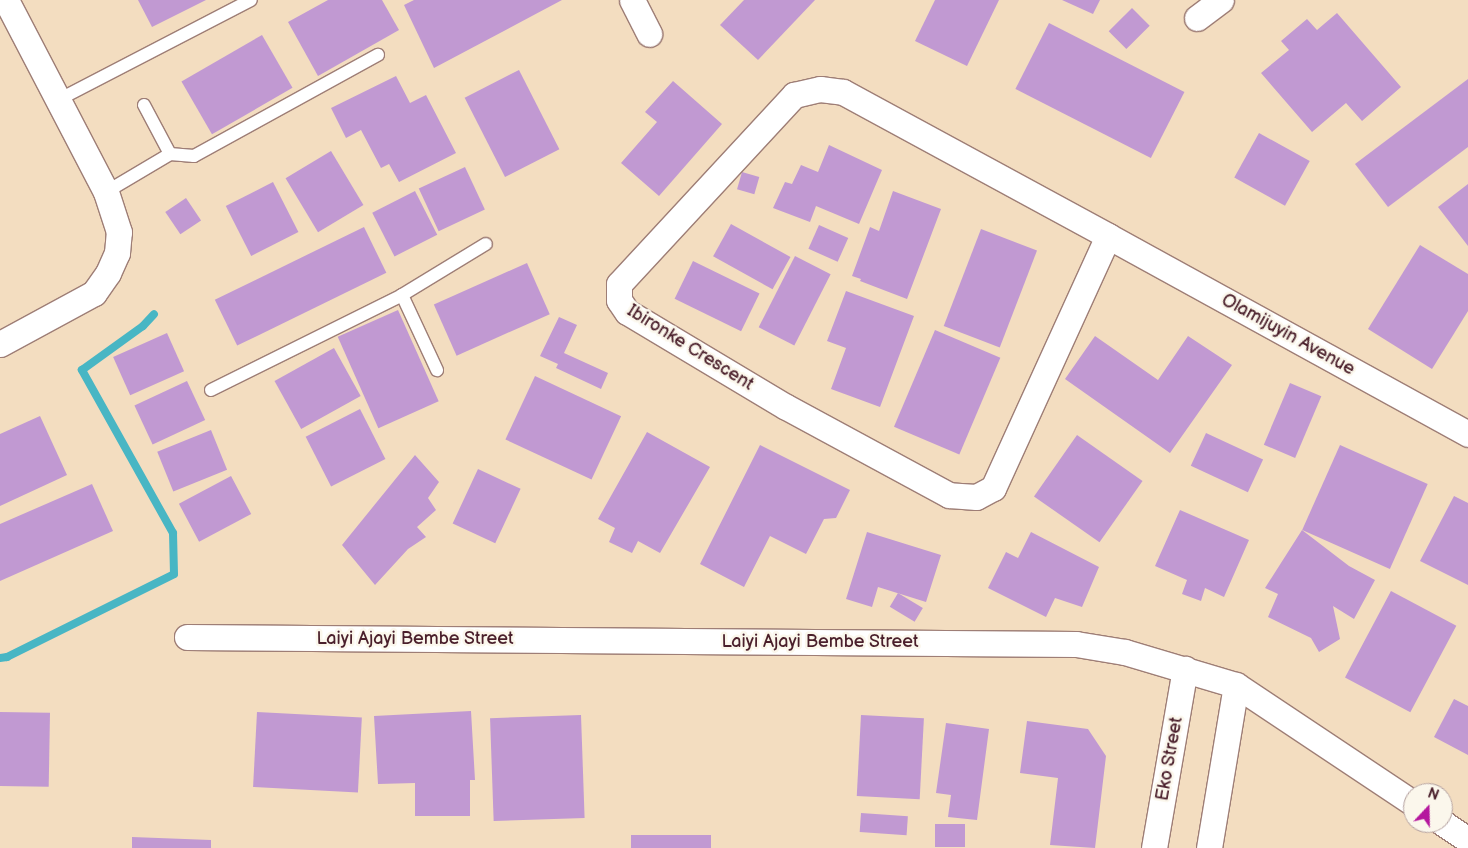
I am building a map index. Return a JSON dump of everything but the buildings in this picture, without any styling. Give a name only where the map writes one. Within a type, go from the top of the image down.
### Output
[{"type":"street","points":[[0,344],[94,293],[108,273],[117,253],[118,232],[106,192],[6,0]]},
{"type":"street","points":[[632,0],[649,34]]},
{"type":"street","points":[[1197,18],[1221,0]]},
{"type":"street","name":"Ibironke Crescent","points":[[820,89],[843,92],[1108,236],[993,488],[976,496],[949,496],[786,407],[627,312],[619,300],[620,284],[794,96],[820,89]]},
{"type":"street","name":"Olamijuyin Avenue","points":[[1108,236],[1468,434]]},
{"type":"street","name":"Laiyi Ajayi Bembe Street","points":[[187,637],[1076,644],[1125,652],[1236,685],[1403,796]]},
{"type":"street","name":"Eko Street","points":[[1154,848],[1185,669]]},
{"type":"street","points":[[1209,848],[1236,685]]},
{"type":"street","points":[[1453,830],[1468,840]]},
{"type":"lane","points":[[58,100],[251,0]]},
{"type":"lane","points":[[106,192],[170,154],[194,156],[378,55]]},
{"type":"lane","points":[[144,105],[170,154]]},
{"type":"lane","points":[[210,390],[402,294],[486,244]]},
{"type":"lane","points":[[402,294],[437,370]]},
{"type":"waterway","points":[[0,658],[7,657],[174,574],[173,533],[82,370],[143,326],[154,314]]}]
